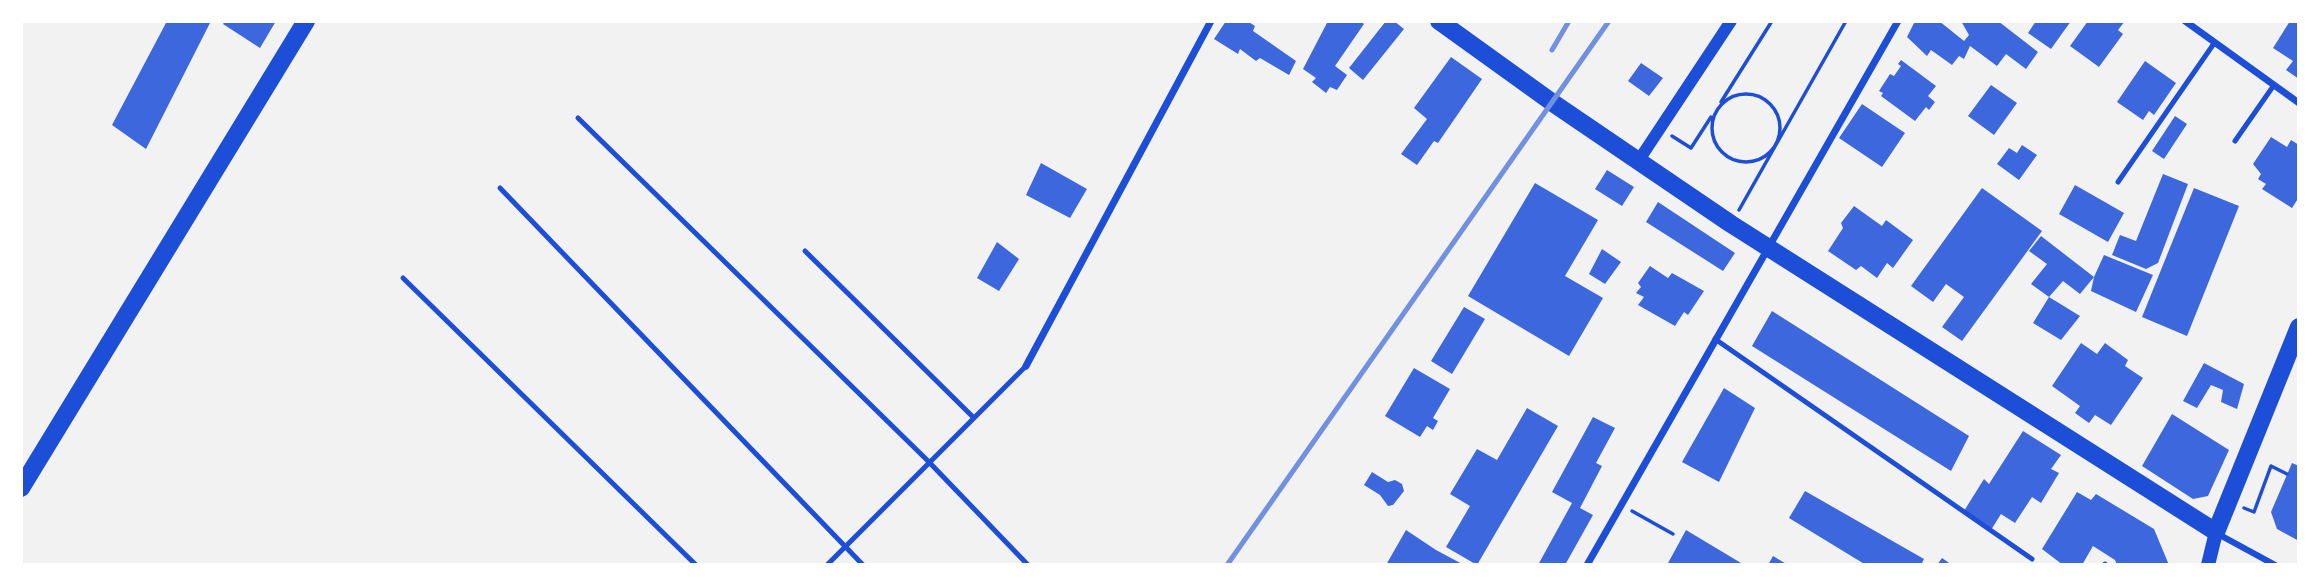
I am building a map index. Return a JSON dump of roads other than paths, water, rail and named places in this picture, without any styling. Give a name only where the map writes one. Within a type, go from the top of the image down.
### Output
[{"type":"main road","points":[[21,488],[306,21]]},
{"type":"main road","points":[[1439,21],[1731,224],[2216,533]]},
{"type":"main road","points":[[2208,565],[2216,533],[2299,327]]},
{"type":"street","points":[[1026,366],[1211,21]]},
{"type":"street","points":[[1639,160],[1731,21]]},
{"type":"street","points":[[1587,565],[1898,21]]},
{"type":"street","points":[[2186,21],[2299,103]]},
{"type":"street","points":[[2216,533],[2275,565]]},
{"type":"lane","points":[[2118,182],[2215,42]]},
{"type":"lane","points":[[2235,141],[2274,85]]},
{"type":"lane","points":[[578,118],[928,461],[1028,565]]},
{"type":"lane","points":[[500,188],[863,565]]},
{"type":"lane","points":[[805,251],[973,417]]},
{"type":"lane","points":[[403,278],[696,565]]},
{"type":"lane","points":[[1715,339],[2032,559]]},
{"type":"lane","points":[[827,565],[928,461],[1026,366]]},
{"type":"railway","points":[[1552,50],[1569,21]]},
{"type":"railway","points":[[1227,565],[1609,21]]}]
